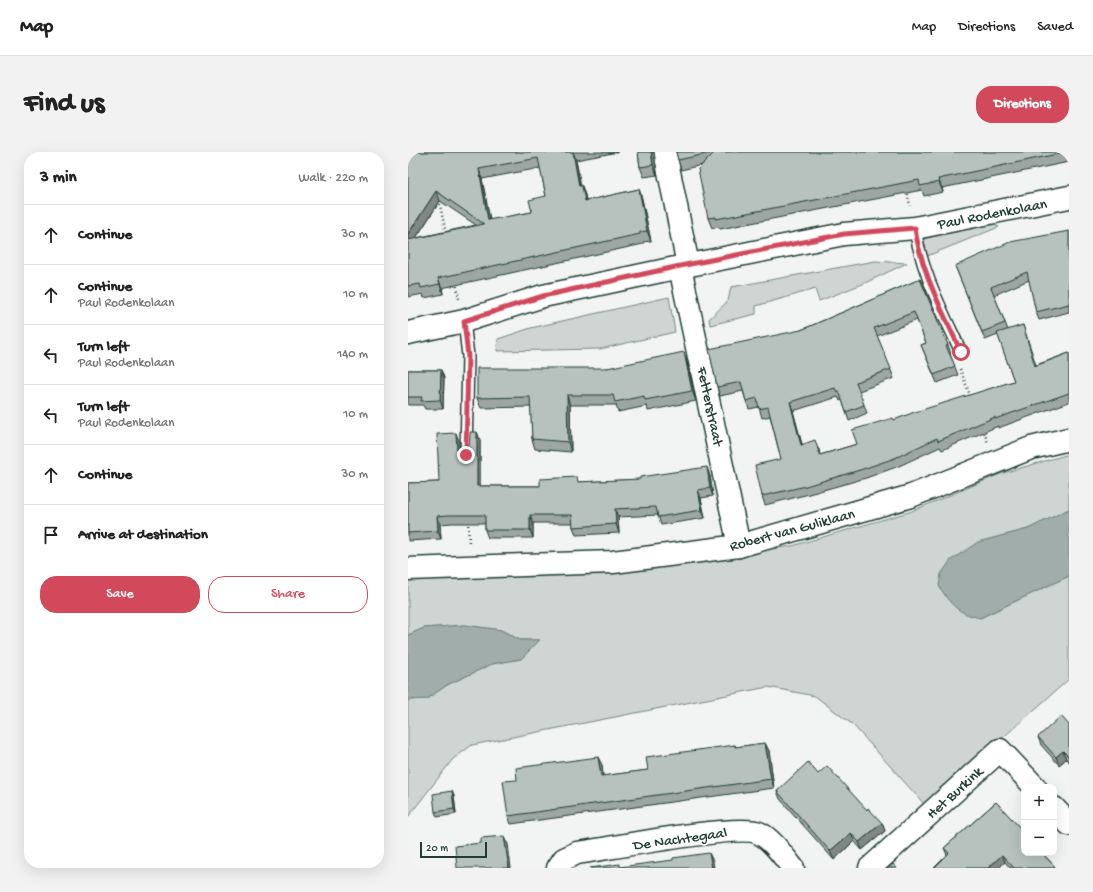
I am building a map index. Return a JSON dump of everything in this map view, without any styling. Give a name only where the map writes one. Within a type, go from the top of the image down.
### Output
[{"type":"street","name":"Fetterstraat","points":[[665,152],[684,266],[739,546]]},
{"type":"street","name":"Paul Rodenkolaan","points":[[408,334],[464,321],[543,296],[684,266],[844,234],[915,228],[1069,197]]},
{"type":"street","name":"Robert van Guliklaan","points":[[408,569],[613,562],[739,546],[912,496],[1031,448],[1069,439]]},
{"type":"street","name":"Het Burkink","points":[[870,868],[1000,750],[1032,784]]},
{"type":"street","points":[[1057,811],[1069,824]]},
{"type":"street","name":"De Nachtegaal","points":[[558,868],[564,859],[577,853],[723,831],[749,830],[759,833],[771,843],[793,868]]},
{"type":"lane","points":[[915,228],[918,250],[923,266],[961,352]]},
{"type":"lane","points":[[464,321],[468,356],[466,455]]},
{"type":"path","points":[[905,182],[915,228]]},
{"type":"path","points":[[438,198],[446,236]]},
{"type":"path","points":[[455,282],[464,321]]},
{"type":"path","points":[[961,352],[955,356],[974,406]]},
{"type":"path","points":[[982,427],[996,462]]},
{"type":"path","points":[[468,514],[470,567]]},
{"type":"shaded area","points":[[993,222],[999,227],[927,256],[923,239]]},
{"type":"shaded area","points":[[875,261],[907,263],[865,283],[819,301],[815,289],[756,306],[756,314],[710,325],[709,319],[728,301],[731,287]]},
{"type":"shaded area","points":[[669,297],[675,332],[600,349],[497,351],[498,339],[531,328]]},
{"type":"shaded area","points":[[1069,454],[1069,509],[1028,529],[978,542],[980,618],[1069,576],[1069,679],[926,806],[853,725],[815,696],[768,687],[472,745],[453,759],[408,817],[408,700],[427,699],[447,685],[492,664],[521,659],[539,640],[520,640],[501,630],[465,625],[424,628],[408,635],[408,579],[683,562],[792,546],[912,511],[1003,473]]},
{"type":"shaded area","points":[[1069,509],[1069,576],[980,618],[960,611],[951,603],[939,586],[941,574],[951,560],[978,542],[1028,529]]},
{"type":"shaded area","points":[[465,625],[501,630],[520,640],[540,640],[521,659],[492,664],[447,685],[427,699],[408,700],[408,635],[424,628]]},
{"type":"building","points":[[408,152],[573,152],[579,186],[582,186],[585,201],[639,189],[647,231],[640,232],[640,234],[438,278],[440,284],[421,288],[420,284],[408,286],[408,240],[484,224],[436,191],[408,234]],"holes":[[[538,158],[546,196],[529,200],[532,212],[488,220],[479,169]]]},
{"type":"building","points":[[638,152],[651,152],[653,165],[640,167]]},
{"type":"building","points":[[676,152],[715,152],[678,160]]},
{"type":"building","points":[[715,152],[1067,152],[938,179],[939,182],[920,186],[919,180],[716,219],[716,217],[708,218],[698,169]]},
{"type":"building","points":[[1069,231],[1069,304],[1036,312],[1027,272],[991,287],[1005,323],[982,332],[955,266],[1010,242]]},
{"type":"building","points":[[920,279],[948,345],[946,346],[955,366],[934,375],[921,345],[926,343],[914,312],[874,328],[891,369],[856,382],[864,405],[846,412],[839,391],[837,392],[835,388],[790,402],[801,445],[815,440],[820,455],[857,444],[852,430],[893,418],[894,420],[1014,381],[997,333],[1023,325],[1035,366],[1069,353],[1069,393],[995,419],[995,417],[938,441],[937,438],[895,458],[863,469],[806,486],[762,496],[755,465],[781,459],[768,407],[759,409],[757,398],[746,401],[741,382],[717,387],[709,349],[801,330]]},
{"type":"building","points":[[684,352],[692,391],[645,400],[644,396],[615,402],[613,395],[567,395],[568,442],[532,439],[530,397],[477,398],[477,368],[607,368]]},
{"type":"building","points":[[408,370],[441,370],[440,400],[421,401],[422,397],[408,397]]},
{"type":"building","points":[[470,432],[477,432],[477,486],[540,486],[540,479],[577,477],[578,482],[640,479],[640,477],[707,467],[710,488],[698,490],[702,510],[658,517],[656,507],[615,509],[616,524],[573,527],[572,515],[530,515],[530,530],[485,530],[485,515],[449,515],[437,516],[438,531],[408,533],[408,483],[439,482],[437,434],[456,433],[457,450],[463,454],[469,450]]},
{"type":"building","points":[[1061,716],[1069,725],[1069,757],[1063,751],[1056,757],[1038,737]]},
{"type":"building","points":[[765,743],[771,779],[508,816],[503,781],[517,780],[516,768],[598,757],[601,776],[648,770],[646,757],[735,745],[735,747]]},
{"type":"building","points":[[808,762],[818,774],[827,766],[867,810],[868,808],[882,823],[859,842],[851,833],[830,851],[777,791]]},
{"type":"building","points":[[452,791],[454,809],[435,812],[433,794]]},
{"type":"building","points":[[996,802],[1021,829],[1021,856],[1045,856],[1056,868],[1014,868],[1002,855],[988,868],[934,868],[949,853],[944,848]]},
{"type":"building","points":[[504,836],[509,868],[457,868],[455,846],[481,843],[481,838]]},
{"type":"building","points":[[709,853],[712,868],[590,868],[620,864],[620,867],[673,860],[673,858]]},
{"type":"building","points":[[893,864],[897,868],[888,868]]},
{"type":"route","points":[[466,455],[468,356],[464,321],[543,296],[680,266],[844,234],[915,228],[918,250],[923,266],[961,352]]}]
